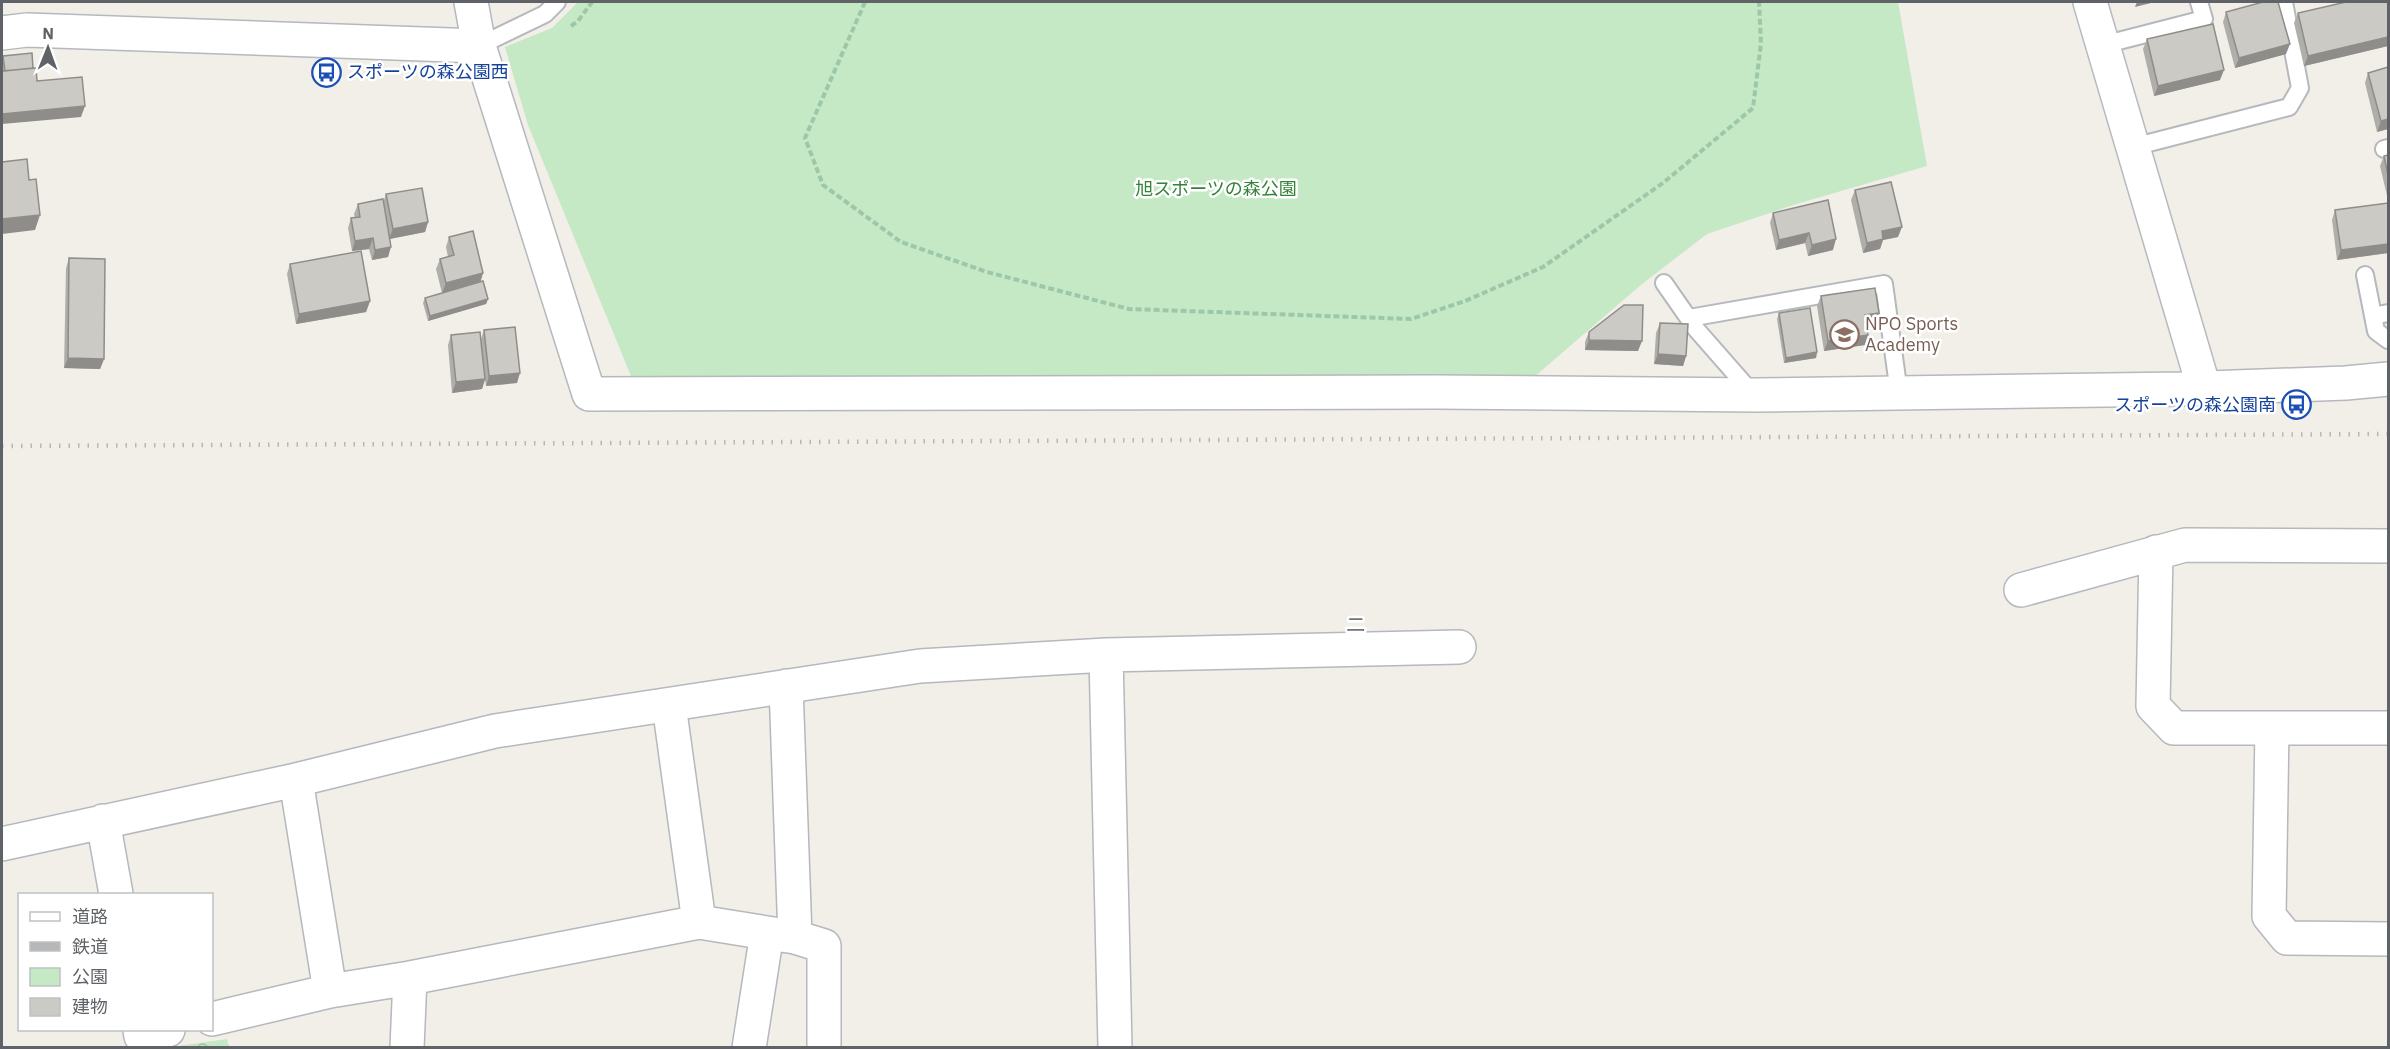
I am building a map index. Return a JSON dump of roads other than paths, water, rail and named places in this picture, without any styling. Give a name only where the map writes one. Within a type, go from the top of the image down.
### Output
[{"type":"street","points":[[471,2],[479,46],[589,394],[1448,392],[1754,395],[2204,388],[2346,383],[2388,379]]},
{"type":"street","points":[[2090,2],[2204,388]]},
{"type":"street","points":[[2,33],[27,30],[479,46]]},
{"type":"street","points":[[2021,590],[2185,545],[2388,546]]},
{"type":"street","points":[[2156,552],[2153,706],[2174,728],[2388,728]]},
{"type":"street","points":[[2,844],[296,780],[495,732],[920,666],[1106,655],[1459,647]]},
{"type":"street","points":[[1106,655],[1114,1047]]},
{"type":"street","points":[[749,1047],[781,935],[786,686]]},
{"type":"street","points":[[669,705],[699,922]]},
{"type":"street","points":[[2272,728],[2269,916],[2287,938],[2388,939]]},
{"type":"street","points":[[296,780],[330,991]]},
{"type":"street","points":[[102,821],[116,893]]},
{"type":"street","points":[[213,1019],[330,991],[410,978],[699,922],[781,935],[824,946],[824,1047]]},
{"type":"street","points":[[407,1047],[410,978]]},
{"type":"street","points":[[140,1031],[141,1036],[160,1031]]},
{"type":"lane","points":[[479,46],[545,14],[557,2]]},
{"type":"lane","points":[[2103,45],[2204,19],[2199,2]]},
{"type":"lane","points":[[2133,147],[2289,107],[2300,88],[2284,2]]},
{"type":"lane","points":[[2365,275],[2381,315],[2376,331],[2388,340]]},
{"type":"lane","points":[[1664,283],[1689,318],[1754,395]]},
{"type":"lane","points":[[1689,318],[1884,284],[1899,393]]},
{"type":"railway","points":[[2,446],[2388,434]]},
{"type":"place","name":"スポーツの森公園西","points":[[326,72]]},
{"type":"place","name":"NPO Sports Academy","points":[[1844,334]]},
{"type":"place","name":"スポーツの森公園南","points":[[2297,405]]},
{"type":"district","name":"ニ","points":[[1356,625]]},
{"type":"park label","name":"旭スポーツの森公園","points":[[1216,189]]}]
